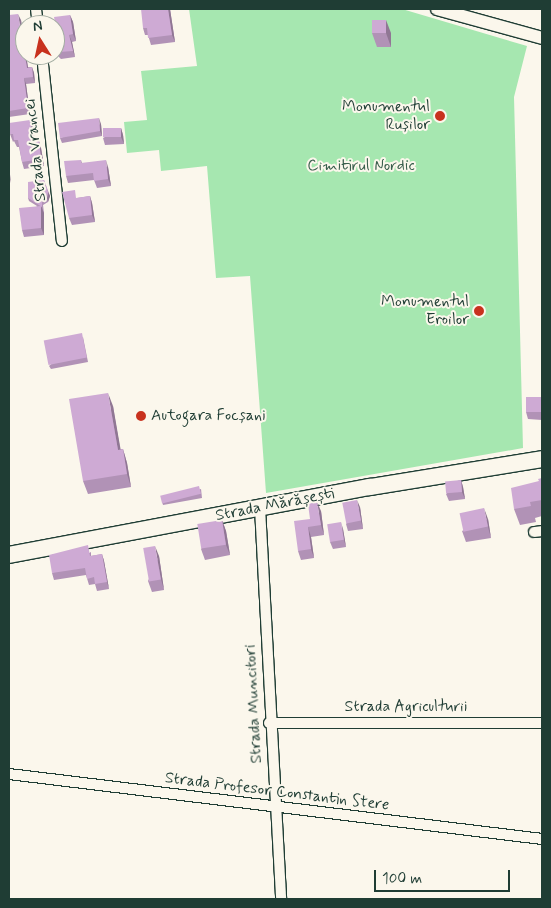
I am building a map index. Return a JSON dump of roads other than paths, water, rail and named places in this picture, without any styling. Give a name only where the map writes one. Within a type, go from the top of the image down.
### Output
[{"type":"main road","name":"Strada Mărășești","points":[[9,555],[260,508],[542,459]]},
{"type":"street","points":[[437,9],[542,38]]},
{"type":"street","name":"Strada Vrancei","points":[[43,65],[62,242]]},
{"type":"street","name":"Strada Muncitori","points":[[260,508],[274,807],[281,899]]},
{"type":"street","name":"Strada Agriculturii","points":[[270,723],[542,723]]},
{"type":"street","name":"Strada Profesor Constantin Stere","points":[[9,774],[542,839]]},
{"type":"place","name":"Monumentul Rușilor","points":[[440,116]]},
{"type":"place","name":"Monumentul Eroilor","points":[[479,311]]},
{"type":"place","name":"Autogara Focșani","points":[[141,416]]},
{"type":"park label","name":"Cimitirul Nordic","points":[[361,166]]}]
